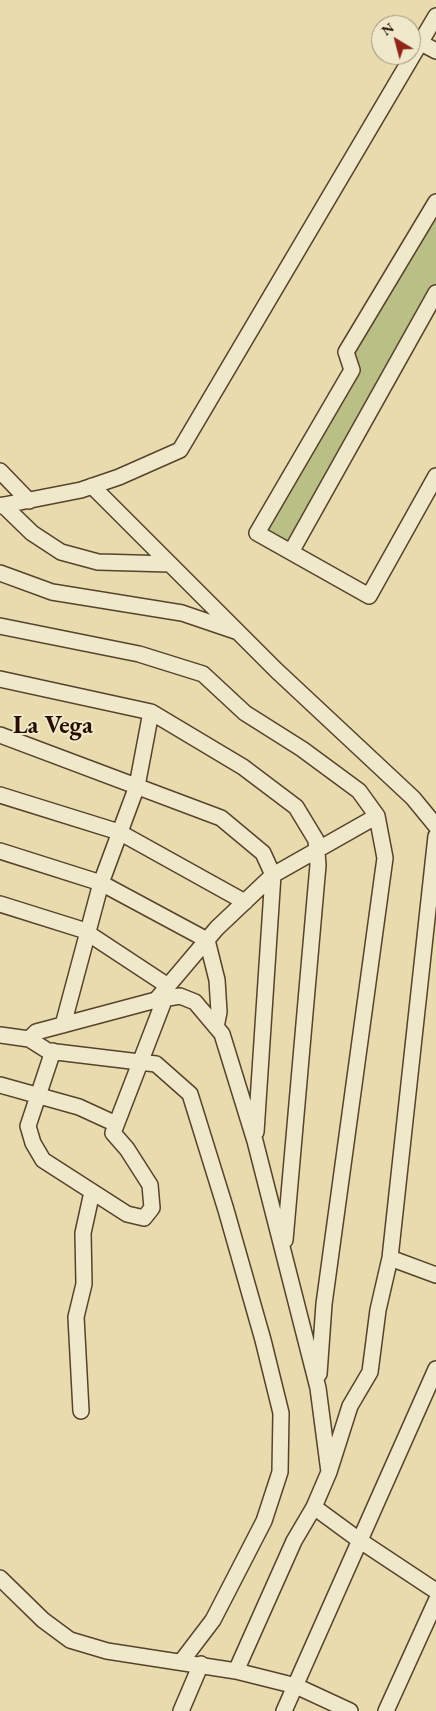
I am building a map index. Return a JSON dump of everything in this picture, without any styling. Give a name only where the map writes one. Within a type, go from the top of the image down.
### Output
[{"type":"street","points":[[436,16],[421,43],[436,51]]},
{"type":"street","points":[[2,506],[92,486],[119,477],[180,450],[408,65]]},
{"type":"street","points":[[436,202],[346,352],[352,370],[257,533],[369,596],[436,476]]},
{"type":"street","points":[[291,552],[436,293]]},
{"type":"street","points":[[0,471],[29,501]]},
{"type":"street","points":[[92,486],[239,632],[413,798],[436,826]]},
{"type":"street","points":[[2,506],[32,533],[61,552],[98,562],[170,564]]},
{"type":"street","points":[[0,573],[52,592],[182,613],[239,632]]},
{"type":"street","points":[[0,626],[139,654],[203,674],[244,713],[302,749],[359,791],[377,816],[385,858],[324,1304],[318,1388]]},
{"type":"street","points":[[0,679],[151,712],[243,767],[296,807],[316,840],[318,865],[284,1252]]},
{"type":"street","points":[[63,1025],[101,883],[137,786],[151,712]]},
{"type":"street","points":[[0,735],[221,818],[263,853],[273,875],[256,1141]]},
{"type":"street","points":[[0,795],[119,832],[245,902]]},
{"type":"street","points":[[53,1051],[28,1126],[33,1143],[43,1160],[127,1214],[144,1218],[152,1208],[150,1185],[127,1149],[113,1133],[163,994],[207,940],[273,875],[377,816]]},
{"type":"street","points":[[236,1671],[294,1541],[314,1507],[329,1472],[350,1406],[370,1372],[378,1310],[390,1258],[436,836]]},
{"type":"street","points":[[0,851],[101,883],[207,940],[216,980],[219,1012],[216,1027]]},
{"type":"street","points":[[0,904],[87,933],[163,994]]},
{"type":"street","points":[[29,1039],[36,1032],[163,994],[180,996],[195,1002],[222,1034],[256,1141],[318,1388],[329,1472]]},
{"type":"street","points":[[0,1035],[29,1039],[36,1045],[53,1051],[156,1064],[190,1094],[237,1247],[281,1413],[280,1472],[264,1521],[240,1573],[214,1620],[181,1662]]},
{"type":"street","points":[[0,1085],[79,1107],[116,1124]]},
{"type":"street","points":[[81,1411],[76,1317],[84,1284],[83,1232],[92,1192]]},
{"type":"street","points":[[390,1258],[436,1275]]},
{"type":"street","points":[[284,1711],[436,1369]]},
{"type":"street","points":[[314,1507],[359,1540],[436,1591]]},
{"type":"street","points":[[0,1578],[43,1620],[70,1640],[106,1651],[201,1664],[296,1686],[350,1711]]},
{"type":"street","points":[[386,1711],[436,1601]]},
{"type":"street","points":[[180,1711],[201,1664]]},
{"type":"green space","points":[[436,212],[436,285],[289,546],[266,530],[352,353]]},
{"type":"district","name":"La Vega","points":[[53,726]]}]
